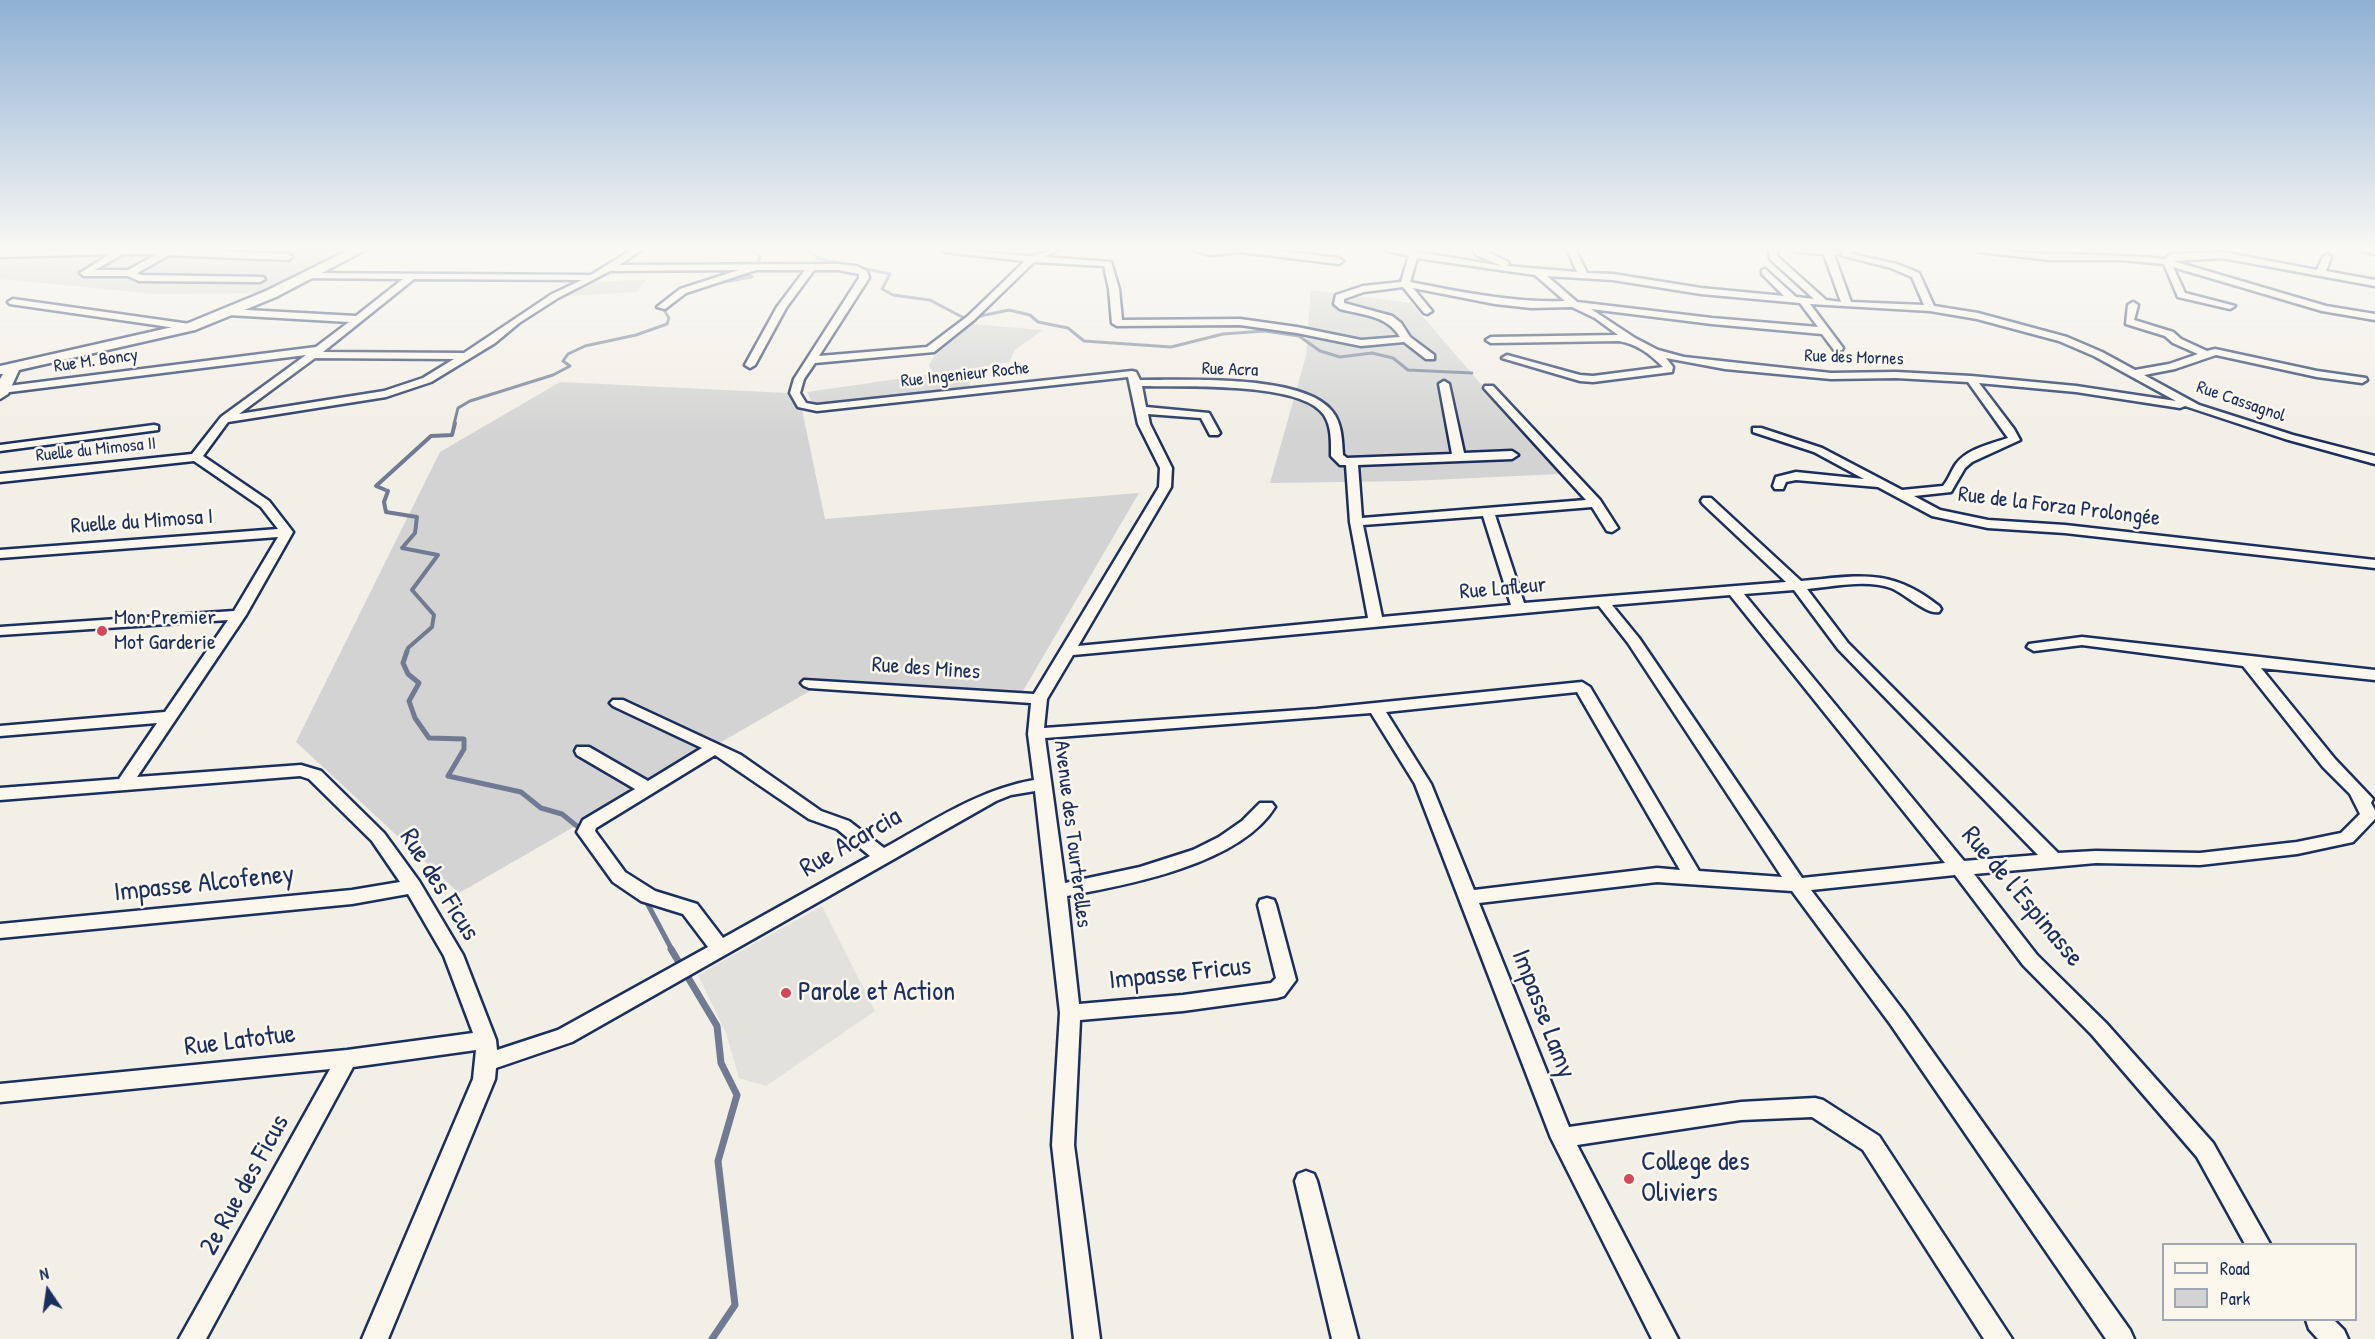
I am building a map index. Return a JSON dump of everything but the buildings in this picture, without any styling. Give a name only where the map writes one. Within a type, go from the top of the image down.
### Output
[{"type":"street","points":[[80,311],[190,327]]},
{"type":"street","points":[[123,785],[239,615],[287,532],[265,504],[196,457],[225,419],[366,311]]},
{"type":"street","points":[[225,419],[386,394],[427,380],[532,311]]},
{"type":"street","points":[[750,365],[780,311]]},
{"type":"street","points":[[811,360],[842,311]]},
{"type":"street","points":[[811,360],[930,350],[978,311]]},
{"type":"street","points":[[1116,311],[1117,323],[1240,322],[1297,330],[1361,343],[1406,339]]},
{"type":"street","points":[[1362,311],[1389,318],[1398,325],[1406,339],[1430,357]]},
{"type":"street","name":"Rue des Mornes","points":[[1589,311],[1631,340],[1654,352],[1704,363],[1831,376],[1896,375],[1971,379],[2076,389],[2195,407]]},
{"type":"street","points":[[1635,311],[1825,331]]},
{"type":"street","points":[[1808,311],[1838,348]]},
{"type":"street","name":"Rue Cassagnol","points":[[1951,311],[1978,316],[2063,339],[2098,354],[2195,407],[2300,441],[2375,460]]},
{"type":"street","points":[[2131,311],[2129,322],[2169,334],[2177,341],[2205,354]]},
{"type":"street","points":[[2341,311],[2375,317]]},
{"type":"street","points":[[1,392],[7,368],[190,327],[228,312],[356,319]]},
{"type":"street","points":[[1491,340],[1619,338],[1631,340]]},
{"type":"street","name":"Rue M. Boncy","points":[[1,392],[315,352],[466,356]]},
{"type":"street","points":[[1507,358],[1580,378],[1606,379],[1668,370],[1668,367],[1654,352]]},
{"type":"street","points":[[2132,374],[2171,367],[2205,354],[2225,353],[2317,374],[2362,380]]},
{"type":"street","name":"Rue Ingenieur Roche","points":[[811,360],[795,393],[802,405],[817,408],[1134,379]]},
{"type":"street","name":"Rue Acra","points":[[1134,379],[1264,388],[1305,397],[1327,411],[1334,424],[1339,459],[1352,462]]},
{"type":"street","name":"Avenue des Tourterelles","points":[[1087,1339],[1063,1145],[1070,1013],[1057,891],[1036,734],[1039,699],[1165,487],[1166,468],[1144,424],[1134,379]]},
{"type":"street","points":[[1898,494],[1947,489],[1953,483],[1962,465],[1987,449],[2014,440],[2010,431],[1971,379]]},
{"type":"street","points":[[1444,384],[1459,459]]},
{"type":"street","points":[[1489,388],[1596,503],[1612,528]]},
{"type":"street","points":[[1142,410],[1205,415],[1214,433]]},
{"type":"street","points":[[0,448],[154,428]]},
{"type":"street","name":"Rue de la Forza Prolongée","points":[[1757,430],[1818,450],[1936,513],[1988,524],[2065,529],[2375,564]]},
{"type":"street","points":[[1376,622],[1356,522],[1352,462],[1512,455]]},
{"type":"street","name":"Ruelle du Mimosa II","points":[[0,478],[196,457]]},
{"type":"street","points":[[1779,486],[1780,480],[1785,477],[1796,476],[1882,485]]},
{"type":"street","points":[[1707,501],[1798,586],[1843,646],[2054,860]]},
{"type":"street","points":[[1356,522],[1596,503]]},
{"type":"street","points":[[1488,513],[1519,608]]},
{"type":"street","name":"Ruelle du Mimosa I","points":[[0,554],[287,532]]},
{"type":"street","name":"Rue Lafleur","points":[[1067,651],[1519,608],[1882,580],[1910,590],[1934,609]]},
{"type":"street","name":"Rue de l'Espinasse","points":[[1734,591],[1960,869],[2030,960],[2099,1029],[2205,1150],[2257,1243]]},
{"type":"street","points":[[1603,602],[1634,641],[1797,885],[1898,1019],[2121,1339]]},
{"type":"street","points":[[0,631],[239,615]]},
{"type":"street","points":[[2034,647],[2082,641],[2375,675]]},
{"type":"street","points":[[2248,662],[2329,763],[2375,807]]},
{"type":"street","name":"Rue des Mines","points":[[809,683],[1039,699]]},
{"type":"street","points":[[1036,734],[1316,714],[1582,687],[1694,878]]},
{"type":"street","points":[[618,703],[735,759],[815,815],[843,825],[882,856]]},
{"type":"street","name":"Impasse Lamy","points":[[1375,707],[1423,784],[1562,1138],[1665,1339]]},
{"type":"street","points":[[0,731],[170,717]]},
{"type":"street","points":[[715,748],[589,824],[586,832],[618,877],[648,896],[690,909],[720,949]]},
{"type":"street","points":[[583,751],[647,788]]},
{"type":"street","name":"Rue des Ficus","points":[[0,794],[301,770],[315,775],[378,837],[412,886],[453,955],[486,1040],[487,1062],[484,1079],[375,1339]]},
{"type":"street","name":"Rue Acarcia","points":[[487,1062],[565,1036],[990,796],[1041,784]]},
{"type":"street","points":[[1469,897],[1657,875],[1797,885],[2054,860],[2096,857],[2207,858],[2297,848],[2348,838],[2368,815],[2358,793]]},
{"type":"street","points":[[1057,891],[1133,877],[1166,867],[1242,831],[1259,817],[1266,807]]},
{"type":"street","name":"Impasse Alcofeney","points":[[0,931],[352,897],[412,886]]},
{"type":"street","name":"Impasse Fricus","points":[[1070,1013],[1183,1003],[1277,990],[1286,980],[1267,905]]},
{"type":"street","name":"Rue Latotue","points":[[0,1093],[347,1059],[486,1040]]},
{"type":"street","name":"2e Rue des Ficus","points":[[192,1339],[347,1059]]},
{"type":"street","points":[[1562,1138],[1741,1111],[1815,1107],[1871,1143],[1999,1339]]},
{"type":"street","points":[[1306,1181],[1345,1339]]},
{"type":"street","points":[[2319,1321],[2336,1339]]},
{"type":"shaded area","name":"Parole et Action","points":[[822,906],[875,1011],[766,1086],[739,1078],[726,1033],[698,975]]},
{"type":"green space","points":[[1309,311],[1418,311],[1559,474],[1410,481],[1270,483],[1306,356]]},
{"type":"green space","points":[[972,324],[1043,330],[1015,350],[1009,362],[969,369],[970,390],[814,406],[807,392],[932,374],[929,365],[938,349]]},
{"type":"green space","points":[[560,382],[788,393],[802,410],[825,519],[1139,493],[1017,701],[815,688],[459,893],[296,742],[440,452]]},
{"type":"waterway","points":[[454,424],[458,408],[470,401],[553,375],[570,366],[563,361],[568,354],[585,346],[636,335],[667,324],[669,318],[665,311]]},
{"type":"waterway","points":[[952,311],[966,319],[1002,311]]},
{"type":"waterway","points":[[1015,311],[1030,315],[1038,322],[1068,328],[1084,341],[1171,347],[1223,334],[1264,331],[1299,336],[1320,351],[1340,357],[1372,353],[1393,358],[1408,370],[1472,373]]},
{"type":"waterway","points":[[407,652],[408,648],[432,627],[434,615],[412,590],[438,555],[402,548],[415,533],[417,517],[386,512],[384,502],[388,491],[376,486],[431,436],[452,435],[455,423]]},
{"type":"waterway","points":[[407,651],[403,663],[408,674],[419,683],[409,701],[415,718],[429,738],[464,739],[464,749],[448,776],[521,792],[541,808],[562,814],[583,831]]},
{"type":"waterway","points":[[645,899],[672,950]]},
{"type":"waterway","points":[[671,949],[717,1026],[721,1063],[737,1095],[718,1161],[735,1305],[712,1339]]},
{"type":"place","name":"Mon Premier Mot Garderie","points":[[102,631]]},
{"type":"place","name":"Parole et Action","points":[[786,993]]},
{"type":"place","name":"College des Oliviers","points":[[1629,1179]]}]
